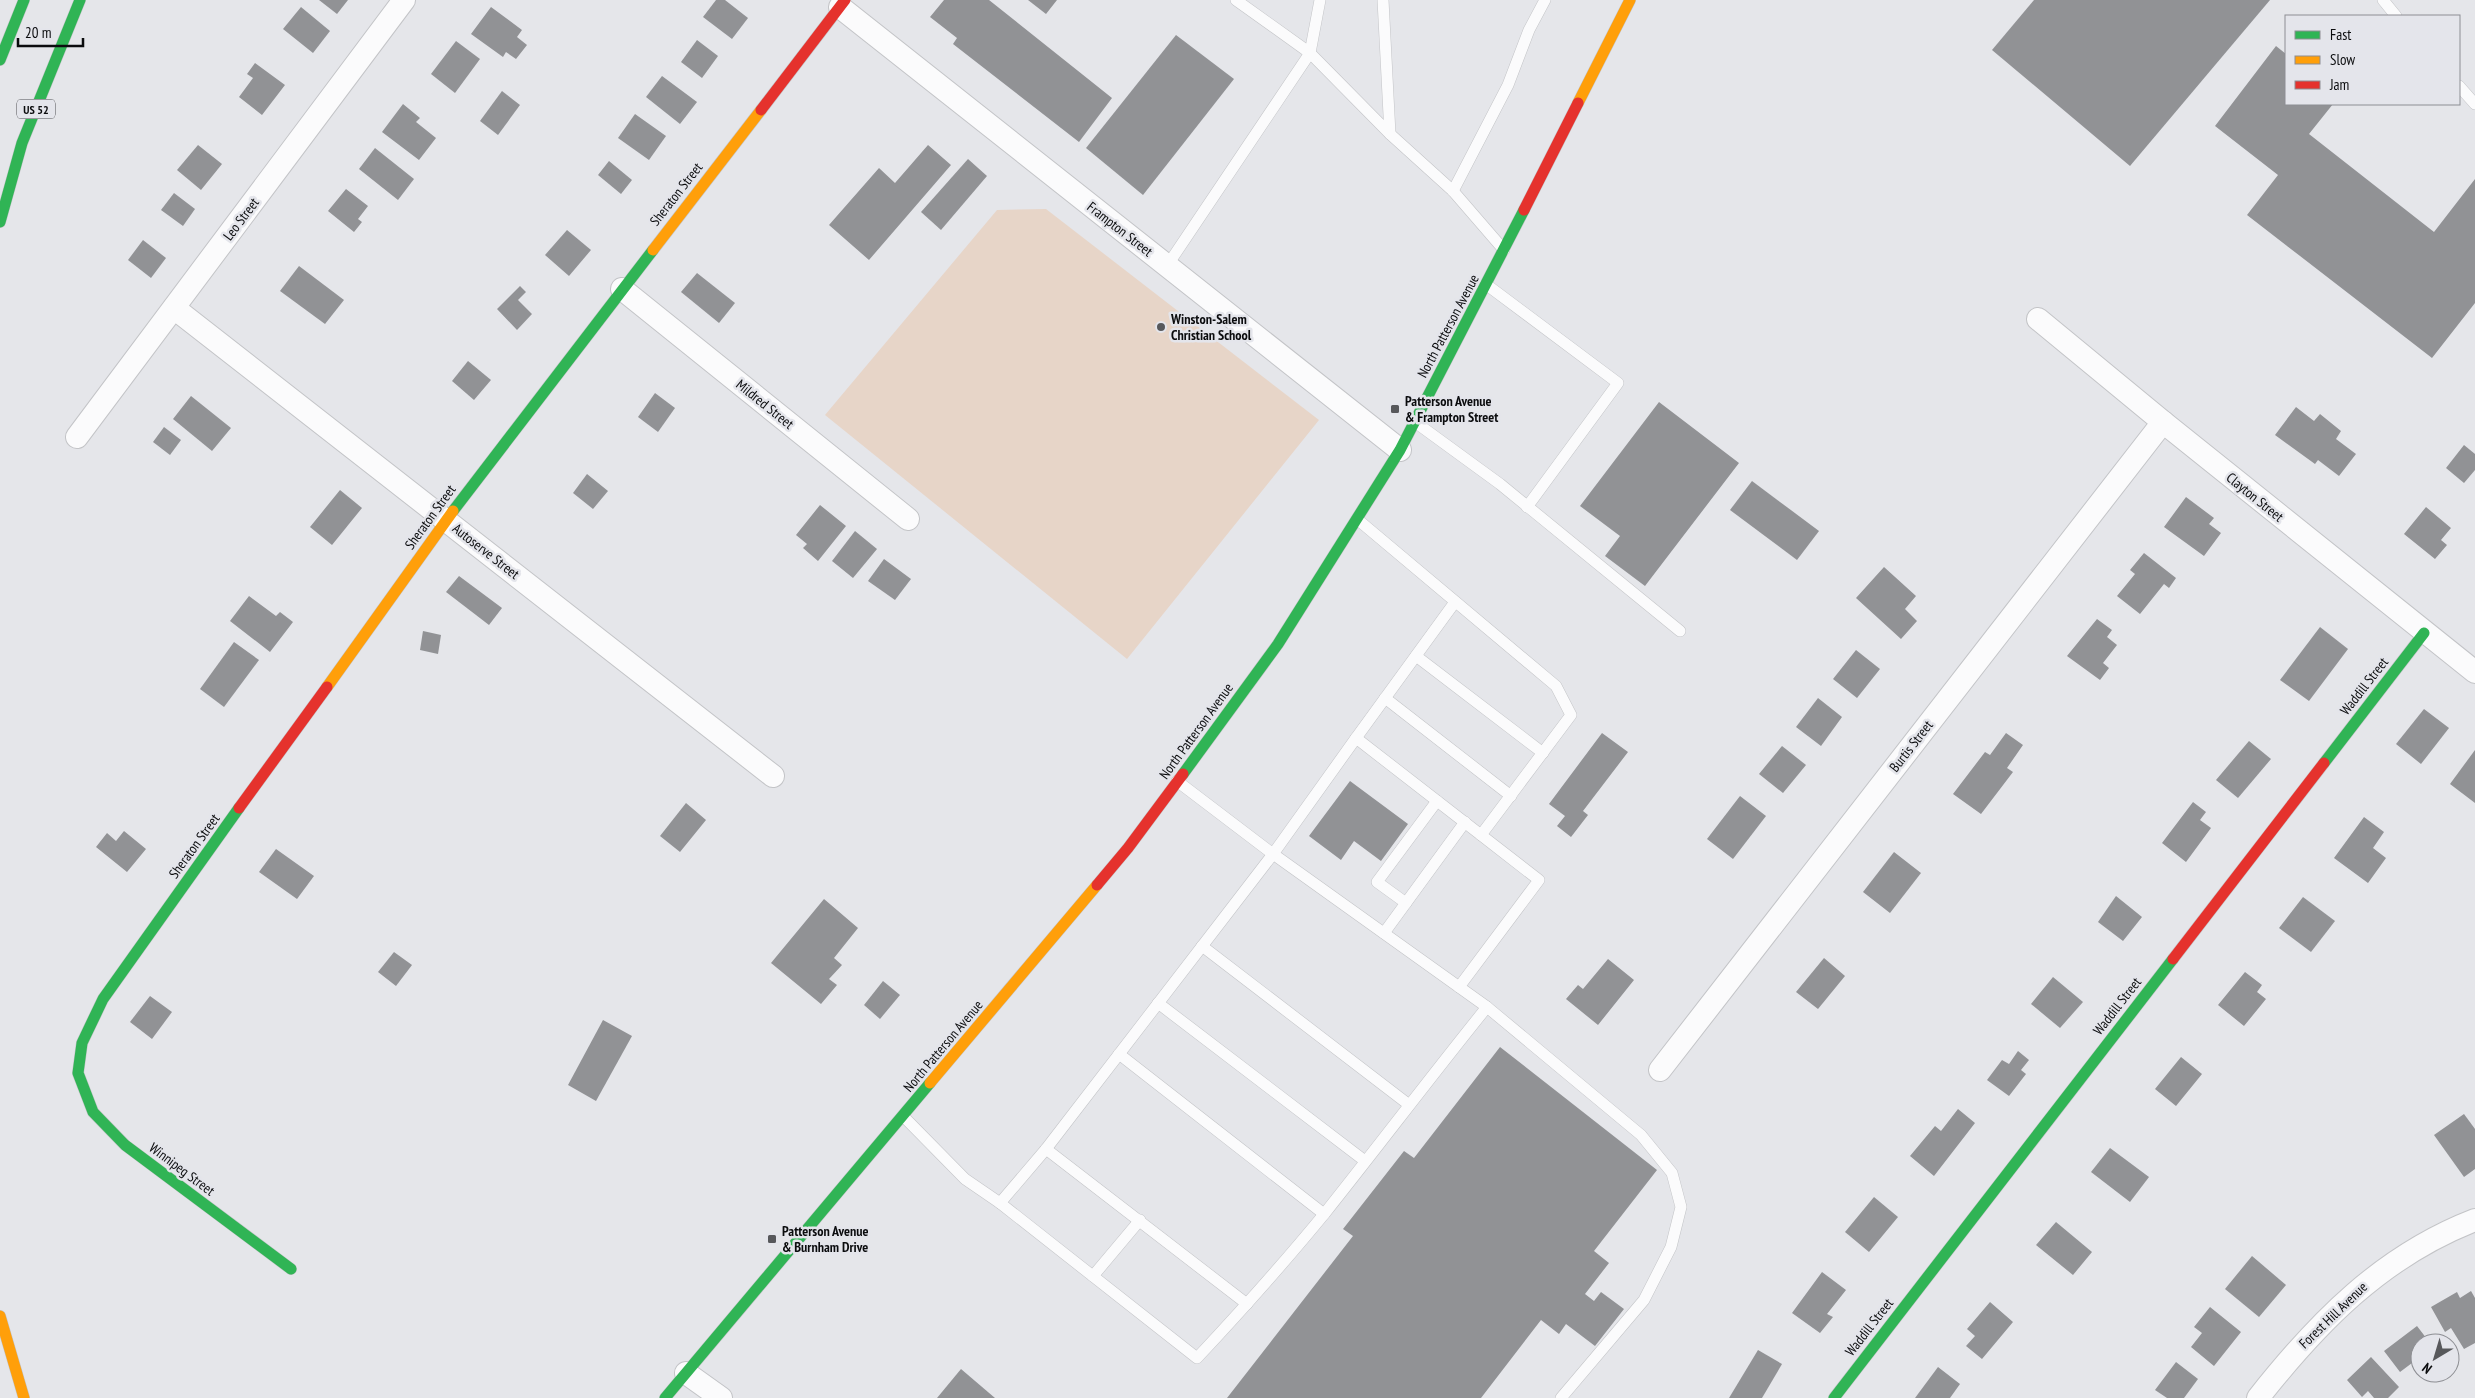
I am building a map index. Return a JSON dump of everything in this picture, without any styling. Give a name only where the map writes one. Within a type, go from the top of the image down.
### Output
[{"type":"main road","points":[[0,60],[24,0]]},
{"type":"main road","name":"US 52","points":[[0,222],[22,143],[80,0]]},
{"type":"main road","name":"North Patterson Avenue","points":[[665,1398],[1128,848],[1278,644],[1400,450],[1487,285],[1630,0]]},
{"type":"main road","name":"Sheraton Street","points":[[78,1073],[82,1043],[103,999],[446,520],[842,3]]},
{"type":"main road","name":"Waddill Street","points":[[1834,1398],[2424,633]]},
{"type":"main road","name":"Winnipeg Street","points":[[78,1073],[93,1112],[125,1145],[291,1269]]},
{"type":"main road","points":[[0,1316],[24,1398]]},
{"type":"street","name":"Leo Street","points":[[77,437],[404,0]]},
{"type":"street","name":"Frampton Street","points":[[842,3],[1167,266],[1400,450]]},
{"type":"street","name":"Mildred Street","points":[[622,289],[908,520]]},
{"type":"street","name":"Autoserve Street","points":[[174,308],[773,776]]},
{"type":"street","name":"Clayton Street","points":[[2038,319],[2424,633],[2475,672]]},
{"type":"street","name":"Burtis Street","points":[[1660,1070],[2163,422]]},
{"type":"street","name":"Forest Hill Avenue","points":[[2258,1398],[2294,1352],[2335,1309],[2374,1277],[2424,1245],[2475,1220]]},
{"type":"street","points":[[686,1374],[721,1398]]},
{"type":"lane","points":[[1236,0],[1310,53],[1390,134],[1452,191],[1504,250]]},
{"type":"lane","points":[[1167,266],[1310,53],[1320,0]]},
{"type":"lane","points":[[1383,0],[1390,134]]},
{"type":"lane","points":[[1452,191],[1508,85],[1529,30],[1545,0]]},
{"type":"lane","points":[[2383,0],[2395,15]]},
{"type":"lane","points":[[2460,87],[2475,104]]},
{"type":"lane","points":[[1487,285],[1618,382],[1527,506]]},
{"type":"lane","points":[[1415,422],[1527,506],[1680,631]]},
{"type":"lane","points":[[1357,519],[1556,686],[1571,715],[1480,835]]},
{"type":"lane","points":[[1000,1203],[1046,1149],[1273,854],[1456,602]]},
{"type":"lane","points":[[1416,656],[1543,753]]},
{"type":"lane","points":[[1385,698],[1511,796]]},
{"type":"lane","points":[[1356,738],[1539,880],[1459,987]]},
{"type":"lane","points":[[1177,781],[1273,854],[1487,1007],[1641,1135],[1672,1173],[1681,1206],[1671,1247],[1644,1300],[1561,1398]]},
{"type":"lane","points":[[1406,902],[1377,882],[1437,801]]},
{"type":"lane","points":[[1384,933],[1465,822]]},
{"type":"lane","points":[[1202,946],[1408,1104]]},
{"type":"lane","points":[[1158,1003],[1365,1161]]},
{"type":"lane","points":[[903,1116],[965,1179],[1000,1203],[1197,1358],[1247,1304],[1324,1214],[1408,1104],[1487,1007]]},
{"type":"lane","points":[[1119,1054],[1324,1214]]},
{"type":"lane","points":[[1046,1149],[1247,1304]]},
{"type":"lane","points":[[1093,1276],[1140,1220]]},
{"type":"shaded area","points":[[1046,209],[1319,420],[1127,659],[825,415],[997,210]]},
{"type":"building","points":[[319,0],[348,0],[337,14]]},
{"type":"building","points":[[716,0],[725,0],[748,18],[732,39],[703,17]]},
{"type":"building","points":[[944,0],[989,0],[1112,98],[1079,142],[953,44],[957,38],[930,17]]},
{"type":"building","points":[[1028,0],[1057,0],[1046,14]]},
{"type":"building","points":[[2034,0],[2270,0],[2130,166],[1992,50]]},
{"type":"building","points":[[301,7],[330,31],[313,53],[283,29]]},
{"type":"building","points":[[491,7],[522,30],[517,37],[527,45],[516,59],[506,52],[503,57],[471,34]]},
{"type":"building","points":[[1176,35],[1234,79],[1143,195],[1086,148]]},
{"type":"building","points":[[697,40],[718,56],[702,78],[681,62]]},
{"type":"building","points":[[456,41],[480,59],[455,93],[431,74]]},
{"type":"building","points":[[2276,46],[2285,53],[2285,105],[2332,105],[2309,134],[2434,232],[2475,179],[2475,303],[2432,358],[2247,215],[2278,175],[2215,126]]},
{"type":"building","points":[[255,63],[285,85],[262,115],[239,97],[253,78],[247,74]]},
{"type":"building","points":[[662,76],[697,102],[680,124],[646,97]]},
{"type":"building","points":[[502,91],[520,105],[498,135],[480,121]]},
{"type":"building","points":[[403,104],[420,118],[416,122],[436,138],[419,160],[382,132]]},
{"type":"building","points":[[635,114],[666,136],[649,160],[618,138]]},
{"type":"building","points":[[198,145],[222,164],[201,190],[177,170]]},
{"type":"building","points":[[928,145],[951,165],[869,260],[829,225],[879,168],[895,183]]},
{"type":"building","points":[[375,148],[414,179],[398,200],[359,169]]},
{"type":"building","points":[[968,159],[987,176],[941,230],[921,212]]},
{"type":"building","points":[[609,161],[632,180],[621,194],[598,175]]},
{"type":"building","points":[[346,189],[368,206],[358,219],[362,222],[354,232],[328,211]]},
{"type":"building","points":[[174,193],[195,209],[183,226],[161,210]]},
{"type":"building","points":[[567,230],[591,250],[569,276],[545,255]]},
{"type":"building","points":[[143,240],[166,258],[151,278],[128,260]]},
{"type":"building","points":[[299,266],[344,300],[325,324],[280,291]]},
{"type":"building","points":[[697,273],[735,303],[719,323],[681,292]]},
{"type":"building","points":[[520,286],[526,292],[518,300],[532,314],[517,330],[497,309]]},
{"type":"building","points":[[468,361],[491,380],[474,400],[452,381]]},
{"type":"building","points":[[655,393],[675,408],[658,432],[638,417]]},
{"type":"building","points":[[191,396],[231,428],[212,451],[173,419]]},
{"type":"building","points":[[1659,402],[1739,463],[1645,586],[1605,556],[1620,536],[1580,506]]},
{"type":"building","points":[[2296,407],[2314,421],[2320,414],[2341,431],[2336,439],[2356,454],[2339,476],[2318,460],[2315,464],[2275,435]]},
{"type":"building","points":[[164,427],[181,440],[170,455],[153,442]]},
{"type":"building","points":[[2464,445],[2475,454],[2475,470],[2464,483],[2446,468]]},
{"type":"building","points":[[587,474],[608,491],[593,509],[573,493]]},
{"type":"building","points":[[1752,481],[1819,531],[1797,560],[1730,510]]},
{"type":"building","points":[[340,490],[362,508],[332,545],[310,527]]},
{"type":"building","points":[[2186,497],[2214,518],[2209,524],[2221,533],[2204,556],[2164,527]]},
{"type":"building","points":[[820,505],[846,526],[818,561],[803,548],[807,544],[796,535]]},
{"type":"building","points":[[2426,507],[2451,528],[2441,540],[2447,545],[2435,559],[2404,534]]},
{"type":"building","points":[[855,531],[877,549],[853,578],[832,561]]},
{"type":"building","points":[[2144,553],[2176,578],[2169,588],[2164,584],[2140,614],[2117,596],[2135,574],[2130,570]]},
{"type":"building","points":[[884,559],[911,579],[895,600],[868,581]]},
{"type":"building","points":[[1884,567],[1916,596],[1905,609],[1917,621],[1901,639],[1856,598]]},
{"type":"building","points":[[459,576],[502,608],[489,625],[446,592]]},
{"type":"building","points":[[249,596],[276,616],[280,612],[293,622],[270,652],[230,621]]},
{"type":"building","points":[[2097,619],[2112,630],[2107,637],[2117,645],[2103,663],[2109,668],[2100,680],[2067,656]]},
{"type":"building","points":[[2320,627],[2348,649],[2309,701],[2280,680]]},
{"type":"building","points":[[423,631],[441,635],[438,654],[420,650]]},
{"type":"building","points":[[234,642],[259,660],[224,707],[200,689]]},
{"type":"building","points":[[1856,650],[1880,669],[1857,698],[1833,679]]},
{"type":"building","points":[[1818,698],[1842,717],[1821,746],[1796,727]]},
{"type":"building","points":[[2424,709],[2449,728],[2421,764],[2396,744]]},
{"type":"building","points":[[1602,733],[1628,752],[1583,811],[1588,815],[1571,837],[1557,826],[1565,816],[1549,804]]},
{"type":"building","points":[[2006,733],[2023,745],[2007,768],[2013,772],[1981,814],[1953,794],[1985,752],[1990,755]]},
{"type":"building","points":[[2249,741],[2271,759],[2238,798],[2216,780]]},
{"type":"building","points":[[1782,746],[1806,765],[1783,793],[1759,774]]},
{"type":"building","points":[[2475,750],[2475,803],[2450,784]]},
{"type":"building","points":[[1350,781],[1408,824],[1381,861],[1354,841],[1341,860],[1309,836]]},
{"type":"building","points":[[1740,796],[1766,816],[1733,859],[1707,839]]},
{"type":"building","points":[[2193,802],[2206,812],[2200,820],[2211,828],[2186,862],[2162,843]]},
{"type":"building","points":[[686,803],[706,820],[680,852],[660,836]]},
{"type":"building","points":[[2364,817],[2384,832],[2373,848],[2386,858],[2368,883],[2334,858]]},
{"type":"building","points":[[124,831],[146,849],[127,872],[96,847],[107,833],[116,841]]},
{"type":"building","points":[[276,849],[314,876],[297,899],[259,872]]},
{"type":"building","points":[[1894,852],[1921,873],[1890,913],[1863,892]]},
{"type":"building","points":[[2116,896],[2142,917],[2123,941],[2098,922]]},
{"type":"building","points":[[2303,897],[2335,921],[2311,952],[2279,928]]},
{"type":"building","points":[[824,899],[858,928],[834,958],[842,965],[829,979],[837,985],[821,1004],[771,963]]},
{"type":"building","points":[[394,952],[412,965],[396,986],[378,972]]},
{"type":"building","points":[[1824,958],[1845,976],[1818,1009],[1796,992]]},
{"type":"building","points":[[1608,959],[1634,980],[1598,1025],[1566,999],[1578,985],[1583,989]]},
{"type":"building","points":[[2245,972],[2262,985],[2257,992],[2266,999],[2244,1026],[2218,1005]]},
{"type":"building","points":[[2053,977],[2083,1002],[2060,1028],[2031,1004]]},
{"type":"building","points":[[883,981],[900,995],[880,1019],[864,1005]]},
{"type":"building","points":[[150,996],[172,1012],[152,1039],[130,1022]]},
{"type":"building","points":[[603,1020],[632,1036],[596,1101],[568,1085]]},
{"type":"building","points":[[1500,1047],[1657,1170],[1594,1251],[1609,1263],[1585,1294],[1594,1301],[1601,1292],[1624,1309],[1595,1346],[1566,1324],[1559,1334],[1541,1320],[1481,1398],[1227,1398],[1353,1236],[1343,1229],[1404,1151],[1414,1158]]},
{"type":"building","points":[[2018,1051],[2029,1060],[2021,1070],[2026,1074],[2009,1096],[1987,1080],[2002,1060],[2009,1064]]},
{"type":"building","points":[[2181,1057],[2202,1074],[2176,1106],[2155,1089]]},
{"type":"building","points":[[1958,1109],[1975,1123],[1934,1176],[1910,1156],[1935,1126],[1941,1131]]},
{"type":"building","points":[[2464,1114],[2475,1129],[2475,1169],[2464,1177],[2434,1135]]},
{"type":"building","points":[[2110,1148],[2149,1177],[2130,1202],[2091,1172]]},
{"type":"building","points":[[1874,1197],[1898,1217],[1869,1252],[1845,1232]]},
{"type":"building","points":[[2056,1222],[2092,1252],[2073,1275],[2036,1245]]},
{"type":"building","points":[[2252,1256],[2286,1285],[2259,1317],[2225,1289]]},
{"type":"building","points":[[1822,1272],[1846,1290],[1827,1314],[1833,1317],[1820,1333],[1792,1313]]},
{"type":"building","points":[[2471,1291],[2475,1298],[2475,1343],[2464,1349],[2460,1343],[2460,1333],[2454,1333],[2451,1328],[2445,1332],[2431,1307],[2457,1292],[2460,1298]]},
{"type":"building","points":[[1990,1302],[2013,1322],[1982,1359],[1966,1346],[1975,1336],[1967,1329]]},
{"type":"building","points":[[2210,1307],[2241,1332],[2214,1366],[2191,1347],[2202,1333],[2194,1327]]},
{"type":"building","points":[[2417,1326],[2422,1333],[2410,1333],[2410,1364],[2400,1372],[2384,1351]]},
{"type":"building","points":[[1758,1350],[1782,1364],[1762,1398],[1729,1398]]},
{"type":"building","points":[[2371,1357],[2399,1387],[2388,1398],[2374,1398],[2368,1391],[2362,1397],[2347,1380]]},
{"type":"building","points":[[2176,1362],[2198,1379],[2184,1398],[2167,1398],[2155,1390]]},
{"type":"building","points":[[1938,1367],[1960,1384],[1950,1398],[1915,1398]]},
{"type":"building","points":[[961,1369],[995,1398],[937,1398]]},
{"type":"traffic: fast","points":[[0,60],[24,0]]},
{"type":"traffic: fast","points":[[0,222],[22,143],[80,0]]},
{"type":"traffic: fast","points":[[1183,774],[1278,644],[1400,450],[1524,210]]},
{"type":"traffic: fast","points":[[453,511],[653,250]]},
{"type":"traffic: fast","points":[[2324,763],[2424,633]]},
{"type":"traffic: fast","points":[[239,808],[103,999],[82,1043],[78,1073],[93,1112],[125,1145],[291,1269]]},
{"type":"traffic: fast","points":[[1834,1398],[2173,959]]},
{"type":"traffic: fast","points":[[665,1398],[930,1083]]},
{"type":"traffic: slow","points":[[1578,103],[1630,0]]},
{"type":"traffic: slow","points":[[653,250],[761,110]]},
{"type":"traffic: slow","points":[[327,687],[453,511]]},
{"type":"traffic: slow","points":[[930,1083],[1097,885]]},
{"type":"traffic: slow","points":[[0,1316],[24,1398]]},
{"type":"traffic: jam","points":[[761,110],[845,0]]},
{"type":"traffic: jam","points":[[1524,210],[1578,103]]},
{"type":"traffic: jam","points":[[239,808],[327,687]]},
{"type":"traffic: jam","points":[[2173,959],[2324,763]]},
{"type":"traffic: jam","points":[[1097,885],[1128,848],[1183,774]]},
{"type":"place","name":"Winston-Salem Christian School","points":[[1161,327]]},
{"type":"place","name":"Patterson Avenue & Frampton Street","points":[[1395,409]]},
{"type":"place","name":"Patterson Avenue & Burnham Drive","points":[[772,1239]]}]
